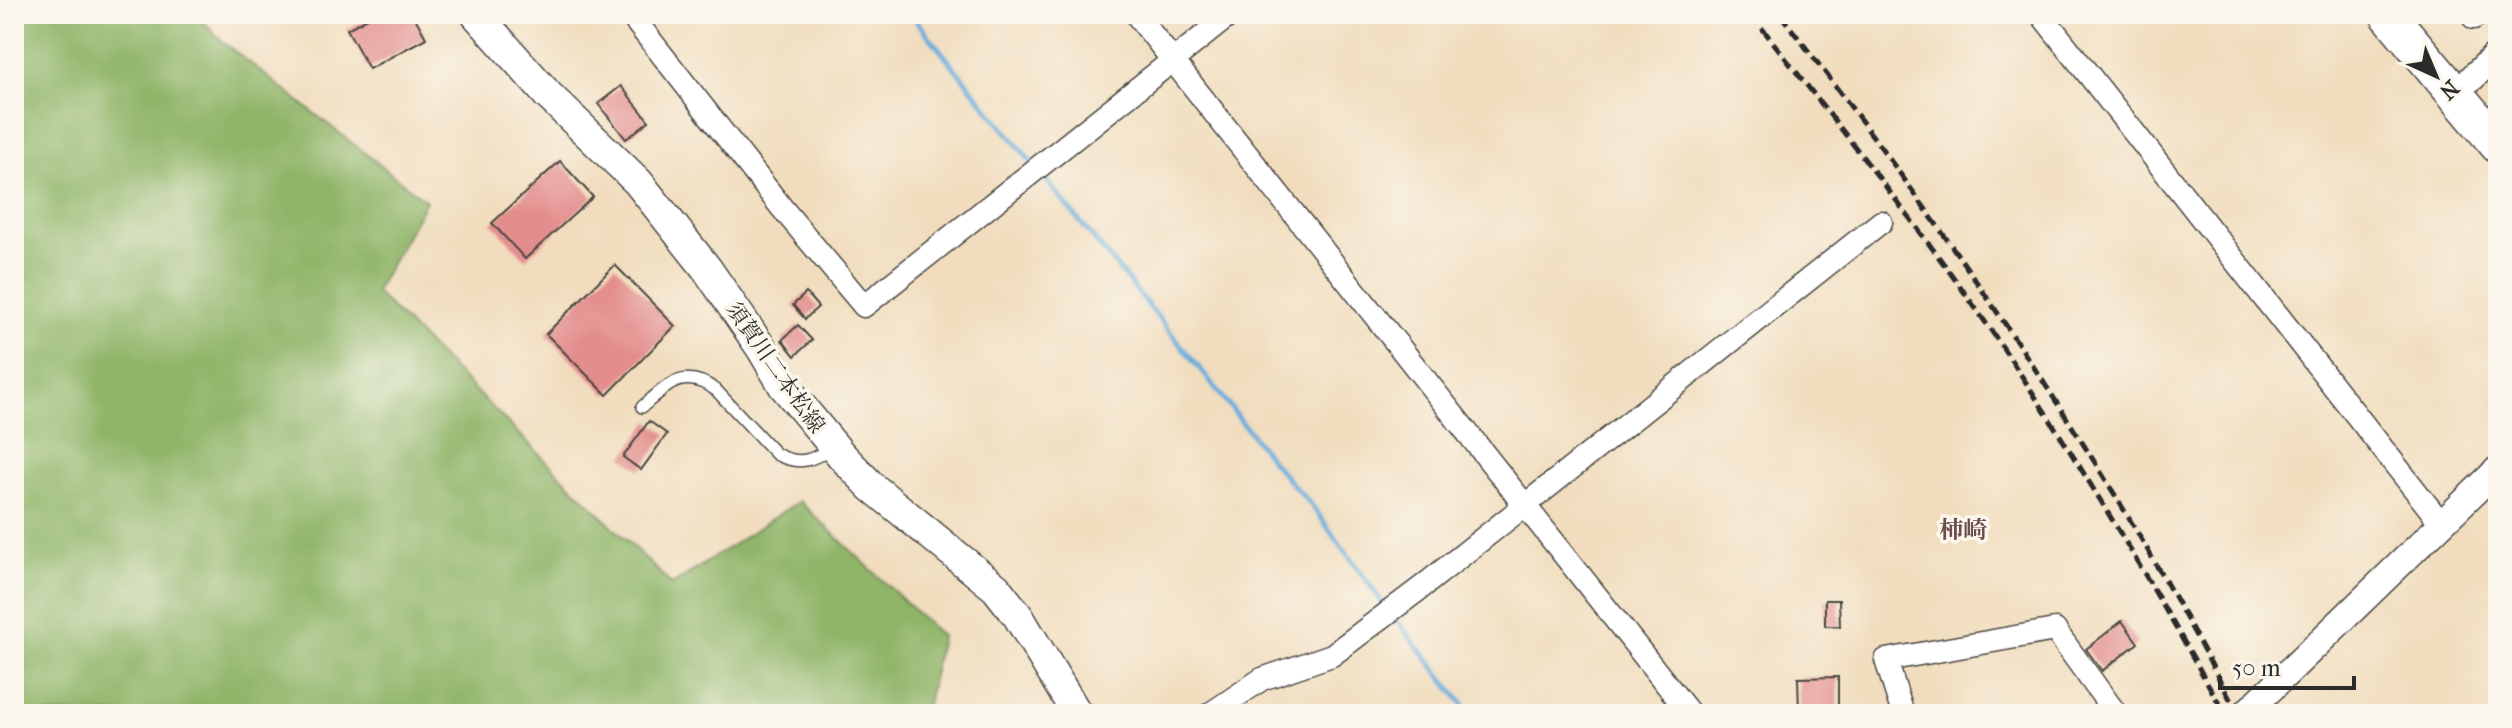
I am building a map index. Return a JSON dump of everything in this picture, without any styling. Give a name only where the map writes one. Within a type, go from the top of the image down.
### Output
[{"type":"highway","points":[[2388,14],[2498,145]]},
{"type":"highway","points":[[2415,14],[2498,110]]},
{"type":"main road","name":"須賀川二本松線","points":[[476,14],[548,95],[638,182],[707,269],[784,386],[833,446],[872,487],[996,588],[1018,616],[1077,714]]},
{"type":"street","points":[[630,14],[782,208],[864,306],[1231,14]]},
{"type":"street","points":[[1136,14],[1690,714]]},
{"type":"street","points":[[2041,14],[2441,523]]},
{"type":"street","points":[[2472,78],[2498,53]]},
{"type":"street","points":[[1210,714],[1262,679],[1332,655],[1881,222]]},
{"type":"street","points":[[2245,714],[2498,469]]},
{"type":"street","points":[[1903,714],[1886,660],[2055,630],[2116,714]]},
{"type":"lane","points":[[642,407],[670,383],[686,378],[716,390],[776,454],[786,459],[799,463],[817,458],[833,446]]},
{"type":"green space","points":[[14,14],[196,14],[223,42],[426,201],[375,292],[672,585],[799,501],[941,636],[925,714],[14,714]]},
{"type":"building","points":[[375,14],[413,14],[426,38],[369,69],[347,29]]},
{"type":"building","points":[[621,86],[649,121],[626,139],[598,104]]},
{"type":"building","points":[[560,161],[593,197],[525,259],[492,223]]},
{"type":"building","points":[[615,265],[675,326],[607,395],[546,334]]},
{"type":"building","points":[[806,293],[818,307],[805,319],[793,305]]},
{"type":"building","points":[[798,325],[812,340],[795,356],[782,340]]},
{"type":"building","points":[[649,421],[667,434],[641,470],[623,457]]},
{"type":"building","points":[[1825,600],[1839,600],[1840,626],[1825,626]]},
{"type":"building","points":[[2122,621],[2138,643],[2102,671],[2086,649]]},
{"type":"building","points":[[1838,677],[1838,714],[1799,714],[1798,678]]},
{"type":"waterway","points":[[911,14],[1032,163]]},
{"type":"waterway","points":[[1041,174],[1275,465],[1312,506],[1386,607]]},
{"type":"waterway","points":[[1395,618],[1471,714]]},
{"type":"railway","points":[[1751,14],[1909,217],[1999,342],[2116,526],[2225,714]]},
{"type":"railway","points":[[1780,14],[1864,124],[2022,350],[2134,527],[2238,714]]},
{"type":"district","name":"柿崎","points":[[1963,530]]}]
